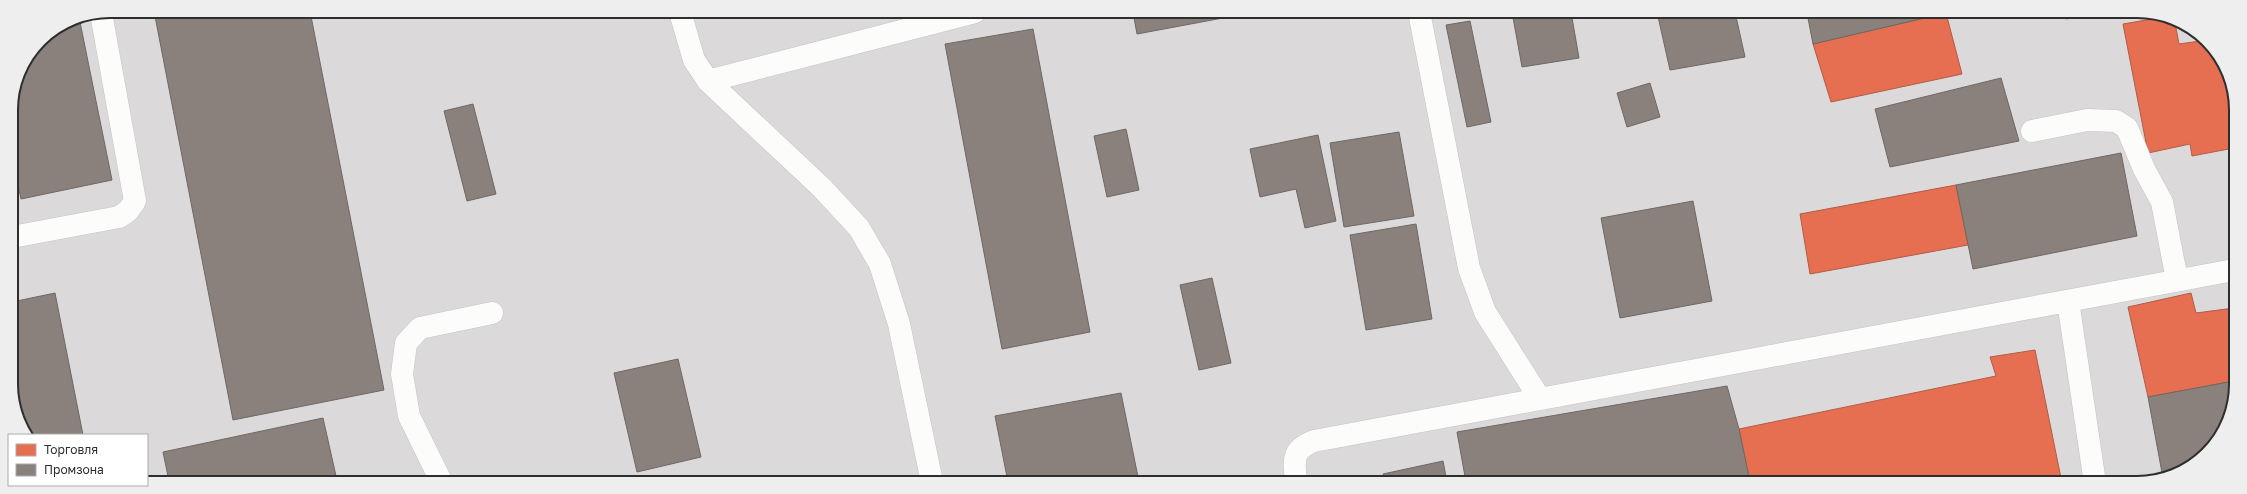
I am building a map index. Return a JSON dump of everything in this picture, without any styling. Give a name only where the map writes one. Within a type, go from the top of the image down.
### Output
[{"type":"lane","points":[[682,18],[694,60],[708,81],[822,188],[859,228],[880,264],[899,324],[931,476]]},
{"type":"lane","points":[[708,81],[952,18]]},
{"type":"lane","points":[[1419,18],[1468,260],[1476,290],[1485,312],[1540,399]]},
{"type":"lane","points":[[18,236],[119,217],[128,212],[135,201],[102,19]]},
{"type":"lane","points":[[2032,130],[2087,120],[2116,120],[2127,128],[2144,169],[2162,202],[2177,280]]},
{"type":"lane","points":[[1295,476],[1294,461],[1296,453],[1302,445],[1314,441],[2229,271]]},
{"type":"lane","points":[[2068,301],[2094,476]]},
{"type":"lane","points":[[439,476],[409,416],[402,374],[406,343],[420,328],[492,314]]},
{"type":"shaded area","points":[[110,18],[2137,18],[2155,20],[2167,23],[2183,30],[2202,45],[2217,64],[2224,80],[2227,92],[2229,104],[2229,390],[2227,402],[2224,414],[2217,430],[2198,453],[2183,464],[2172,469],[2161,473],[2143,476],[148,476],[148,434],[33,434],[21,408],[19,396],[18,104],[21,86],[30,64],[49,41],[64,30],[92,20]]},
{"type":"building: Торговля","points":[[1925,18],[1947,18],[1962,74],[1831,102],[1813,44]]},
{"type":"building: Торговля","points":[[2151,19],[2167,23],[2176,27],[2179,44],[2198,41],[2210,54],[2222,75],[2227,92],[2229,104],[2229,149],[2192,156],[2190,144],[2148,153],[2123,24]]},
{"type":"building: Торговля","points":[[1956,185],[1968,245],[1810,274],[1800,214]]},
{"type":"building: Торговля","points":[[2191,293],[2196,313],[2229,309],[2229,382],[2148,397],[2128,307]]},
{"type":"building: Торговля","points":[[2035,350],[2061,476],[1749,476],[1739,429],[1996,376],[1990,357]]},
{"type":"building: Промзона","points":[[155,18],[311,18],[384,390],[233,420]]},
{"type":"building: Промзона","points":[[1134,18],[1223,18],[1137,34]]},
{"type":"building: Промзона","points":[[1513,18],[1572,18],[1579,58],[1522,67]]},
{"type":"building: Промзона","points":[[1658,18],[1736,18],[1745,57],[1670,70]]},
{"type":"building: Промзона","points":[[1808,18],[1925,18],[1813,44]]},
{"type":"building: Промзона","points":[[1470,21],[1491,122],[1467,127],[1446,25]]},
{"type":"building: Промзона","points":[[80,23],[112,180],[21,199],[18,185],[18,104],[21,86],[27,69],[41,49],[59,33]]},
{"type":"building: Промзона","points":[[1033,29],[1090,332],[1002,349],[945,44]]},
{"type":"building: Промзона","points":[[2001,78],[2019,141],[1890,167],[1875,109]]},
{"type":"building: Промзона","points":[[1650,83],[1660,117],[1627,127],[1617,93]]},
{"type":"building: Промзона","points":[[473,104],[496,194],[467,201],[444,111]]},
{"type":"building: Промзона","points":[[1126,129],[1139,190],[1107,197],[1094,136]]},
{"type":"building: Промзона","points":[[1399,132],[1414,216],[1344,227],[1330,143]]},
{"type":"building: Промзона","points":[[1318,135],[1336,221],[1305,228],[1296,189],[1260,197],[1250,149]]},
{"type":"building: Промзона","points":[[2121,153],[2137,236],[1973,269],[1956,185]]},
{"type":"building: Промзона","points":[[1693,201],[1712,301],[1620,318],[1601,218]]},
{"type":"building: Промзона","points":[[1416,224],[1432,319],[1366,330],[1350,235]]},
{"type":"building: Промзона","points":[[1212,278],[1231,363],[1199,370],[1180,285]]},
{"type":"building: Промзона","points":[[55,293],[83,434],[33,434],[30,430],[21,408],[19,396],[18,301]]},
{"type":"building: Промзона","points":[[678,359],[701,457],[637,472],[614,373]]},
{"type":"building: Промзона","points":[[2229,382],[2229,390],[2224,414],[2217,430],[2210,440],[2198,453],[2183,464],[2162,473],[2148,397]]},
{"type":"building: Промзона","points":[[1727,386],[1739,429],[1749,476],[1465,476],[1457,432]]},
{"type":"building: Промзона","points":[[1121,393],[1138,476],[1007,476],[995,416]]},
{"type":"building: Промзона","points":[[323,418],[336,476],[168,476],[163,452]]},
{"type":"building: Промзона","points":[[1443,461],[1446,476],[1384,476],[1383,474]]}]
